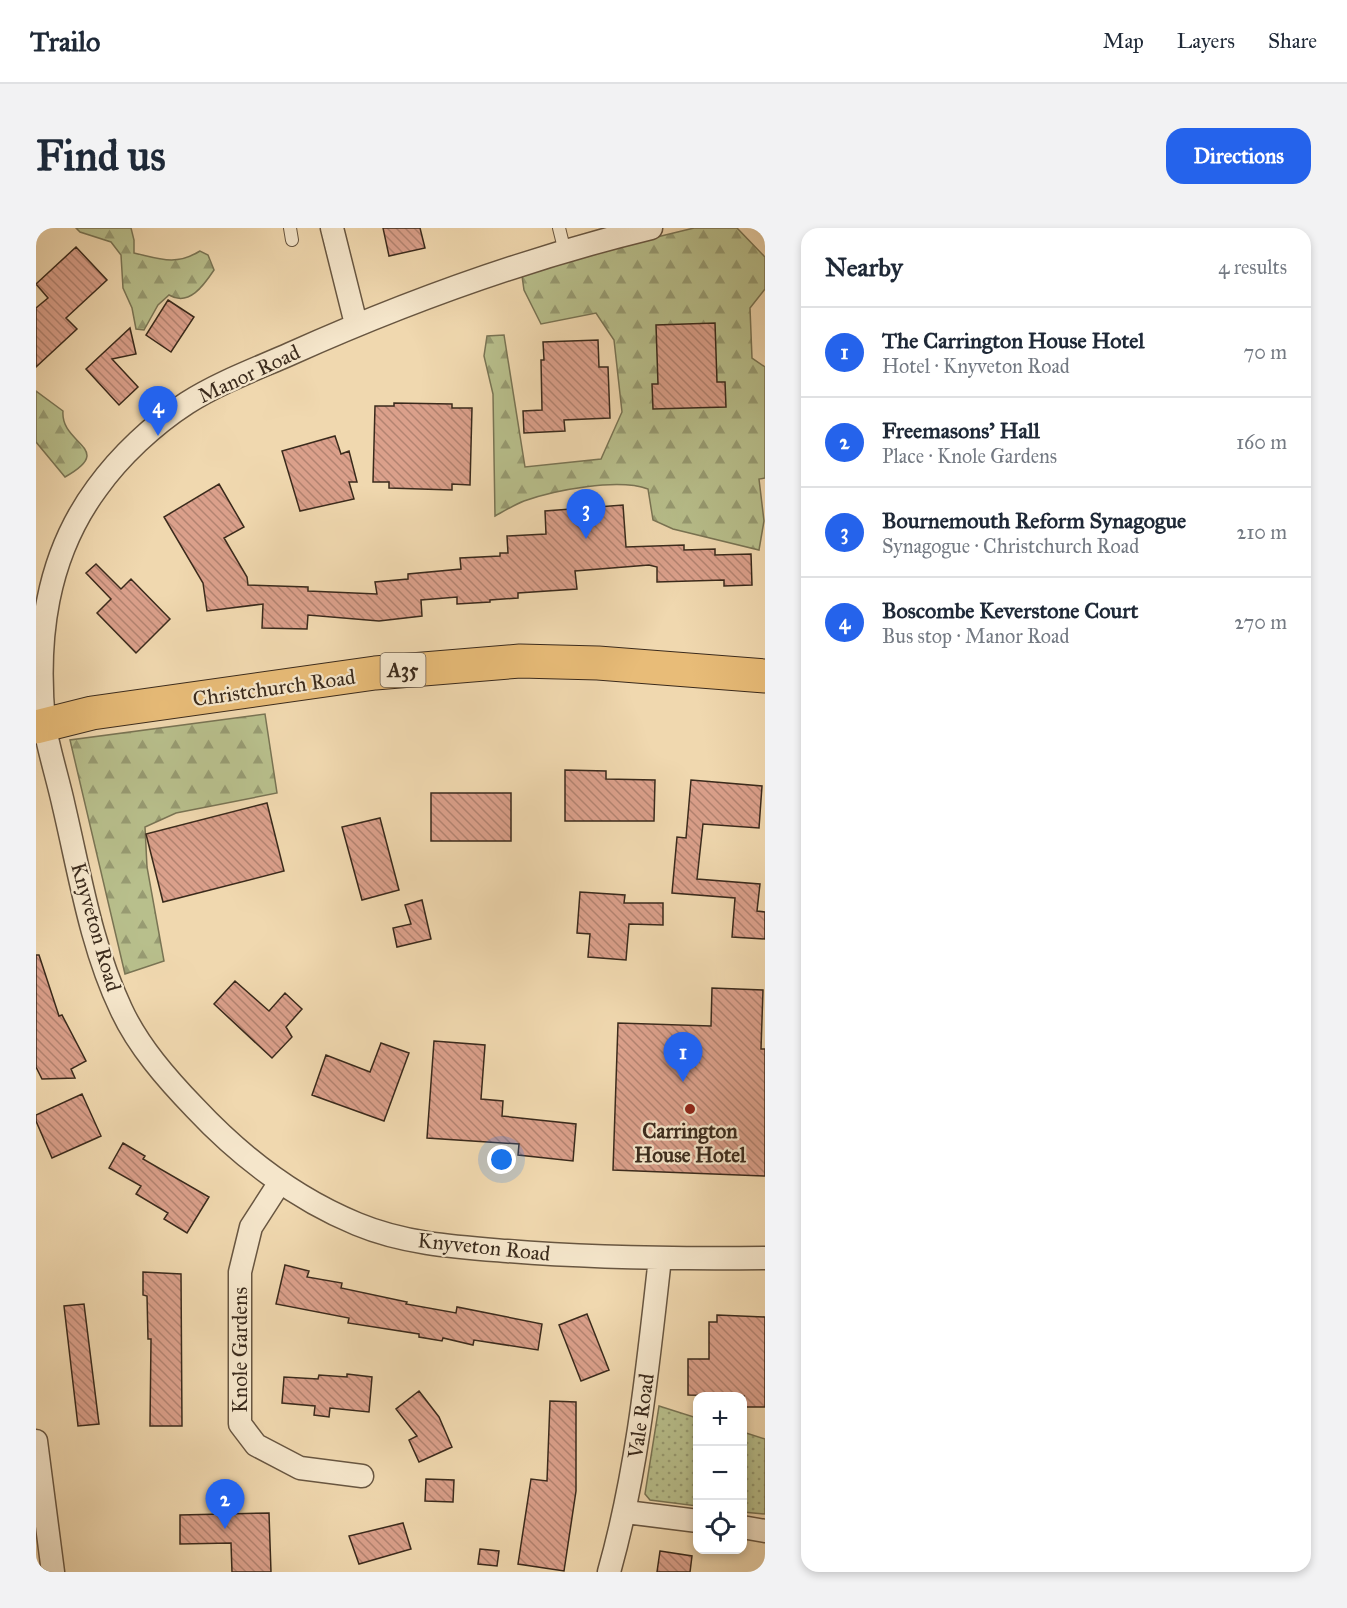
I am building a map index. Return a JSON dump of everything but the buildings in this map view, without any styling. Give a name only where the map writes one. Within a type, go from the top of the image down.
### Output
[{"type":"main road","name":"Christchurch Road","points":[[40,725],[92,713],[375,673],[520,661],[598,663],[765,676]]},
{"type":"street","points":[[332,228],[356,324]]},
{"type":"street","name":"Manor Road","points":[[40,725],[39,645],[50,578],[60,548],[97,488],[155,427],[189,402],[356,324],[565,252],[651,228]]},
{"type":"street","name":"Knyveton Road","points":[[40,725],[106,973],[122,1011],[157,1065],[180,1092],[216,1130],[280,1182],[357,1224],[427,1245],[551,1255],[765,1258]]},
{"type":"street","name":"Knole Gardens","points":[[280,1182],[251,1227],[240,1272],[240,1424],[256,1445],[300,1468],[363,1476]]},
{"type":"street","name":"Vale Road","points":[[609,1572],[626,1512],[643,1413],[660,1258]]},
{"type":"street","points":[[36,1441],[40,1489],[53,1572]]},
{"type":"street","points":[[626,1512],[693,1520]]},
{"type":"street","points":[[747,1528],[765,1531]]},
{"type":"lane","points":[[559,228],[565,252]]},
{"type":"green space","points":[[76,228],[131,228],[134,253],[175,260],[200,251],[208,255],[214,270],[195,293],[183,298],[169,295],[158,305],[144,330],[136,329],[132,308],[123,288],[121,255],[111,242],[80,232]]},
{"type":"green space","points":[[694,228],[737,228],[765,257],[765,289],[750,308],[752,358],[765,367],[765,478],[759,479],[764,521],[759,550],[673,529],[653,520],[648,489],[635,486],[604,485],[552,493],[524,501],[495,516],[493,394],[484,356],[487,336],[504,335],[525,467],[601,459],[622,412],[614,340],[596,313],[541,324],[524,290],[522,276],[583,255]]},
{"type":"green space","points":[[36,391],[63,411],[64,422],[69,432],[86,452],[86,459],[80,467],[65,477],[36,442]]},
{"type":"green space","points":[[265,714],[277,793],[176,813],[145,827],[147,867],[164,961],[125,974],[70,740]]},
{"type":"green space","points":[[659,1406],[693,1417],[693,1505],[650,1500],[645,1494]]},
{"type":"green space","points":[[747,1433],[765,1439],[765,1514],[747,1512]]},
{"type":"place","name":"Boscombe Keverstone Court","points":[[158,436]]},
{"type":"place","name":"Bournemouth Reform Synagogue","points":[[586,539]]},
{"type":"place","name":"The Carrington House Hotel","points":[[683,1082]]},
{"type":"place","name":"Carrington House Hotel","points":[[690,1109]]},
{"type":"place","name":"Freemasons’ Hall","points":[[225,1529]]}]
